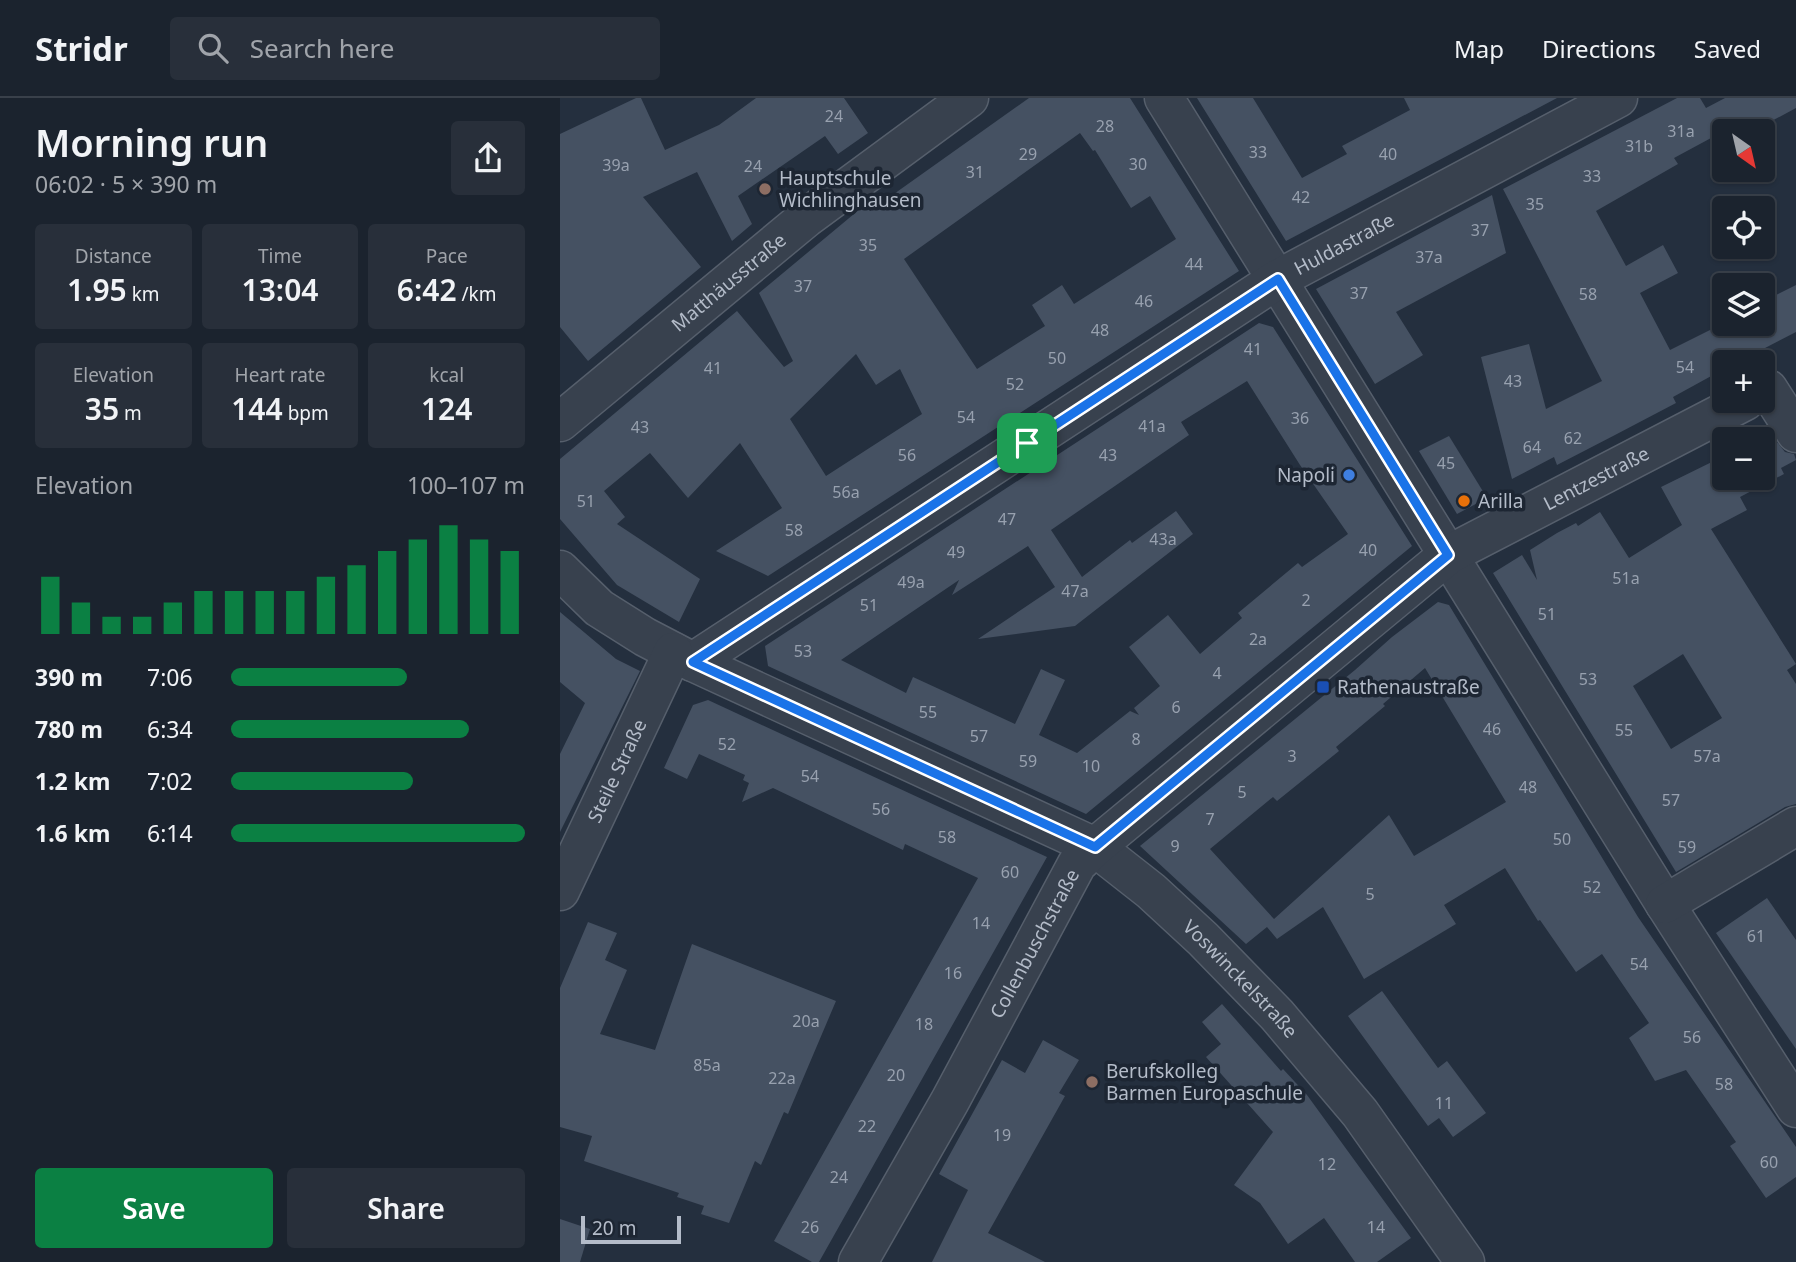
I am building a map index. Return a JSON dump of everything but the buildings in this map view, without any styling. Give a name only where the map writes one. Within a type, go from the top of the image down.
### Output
[{"type":"street","name":"Matthäusstraße","points":[[560,422],[806,218],[969,98]]},
{"type":"street","points":[[1164,98],[1665,904],[1796,1108]]},
{"type":"street","name":"Huldastraße","points":[[683,657],[1278,279],[1618,98]]},
{"type":"street","points":[[1775,400],[1796,433]]},
{"type":"street","name":"Lentzestraße","points":[[1448,555],[1722,413]]},
{"type":"street","name":"Collenbuschstraße","points":[[858,1262],[950,1101],[1077,864],[1448,555]]},
{"type":"street","name":"Voswinckelstraße","points":[[560,570],[599,608],[683,657],[1095,847],[1151,891],[1278,1015],[1360,1113],[1465,1262]]},
{"type":"street","name":"Steile Straße","points":[[560,891],[683,657]]},
{"type":"street","points":[[1665,904],[1796,827]]},
{"type":"place","name":"Hauptschule Wichlinghausen","points":[[765,189]]},
{"type":"place","name":"Napoli","points":[[1349,475]]},
{"type":"place","name":"Arilla","points":[[1464,501]]},
{"type":"place","name":"Rathenaustraße","points":[[1323,687]]},
{"type":"place","name":"Berufskolleg Barmen Europaschule","points":[[1092,1082]]},
{"type":"route","points":[[1278,279],[1448,555],[1095,847],[693,662],[1027,443],[1278,279]]}]
